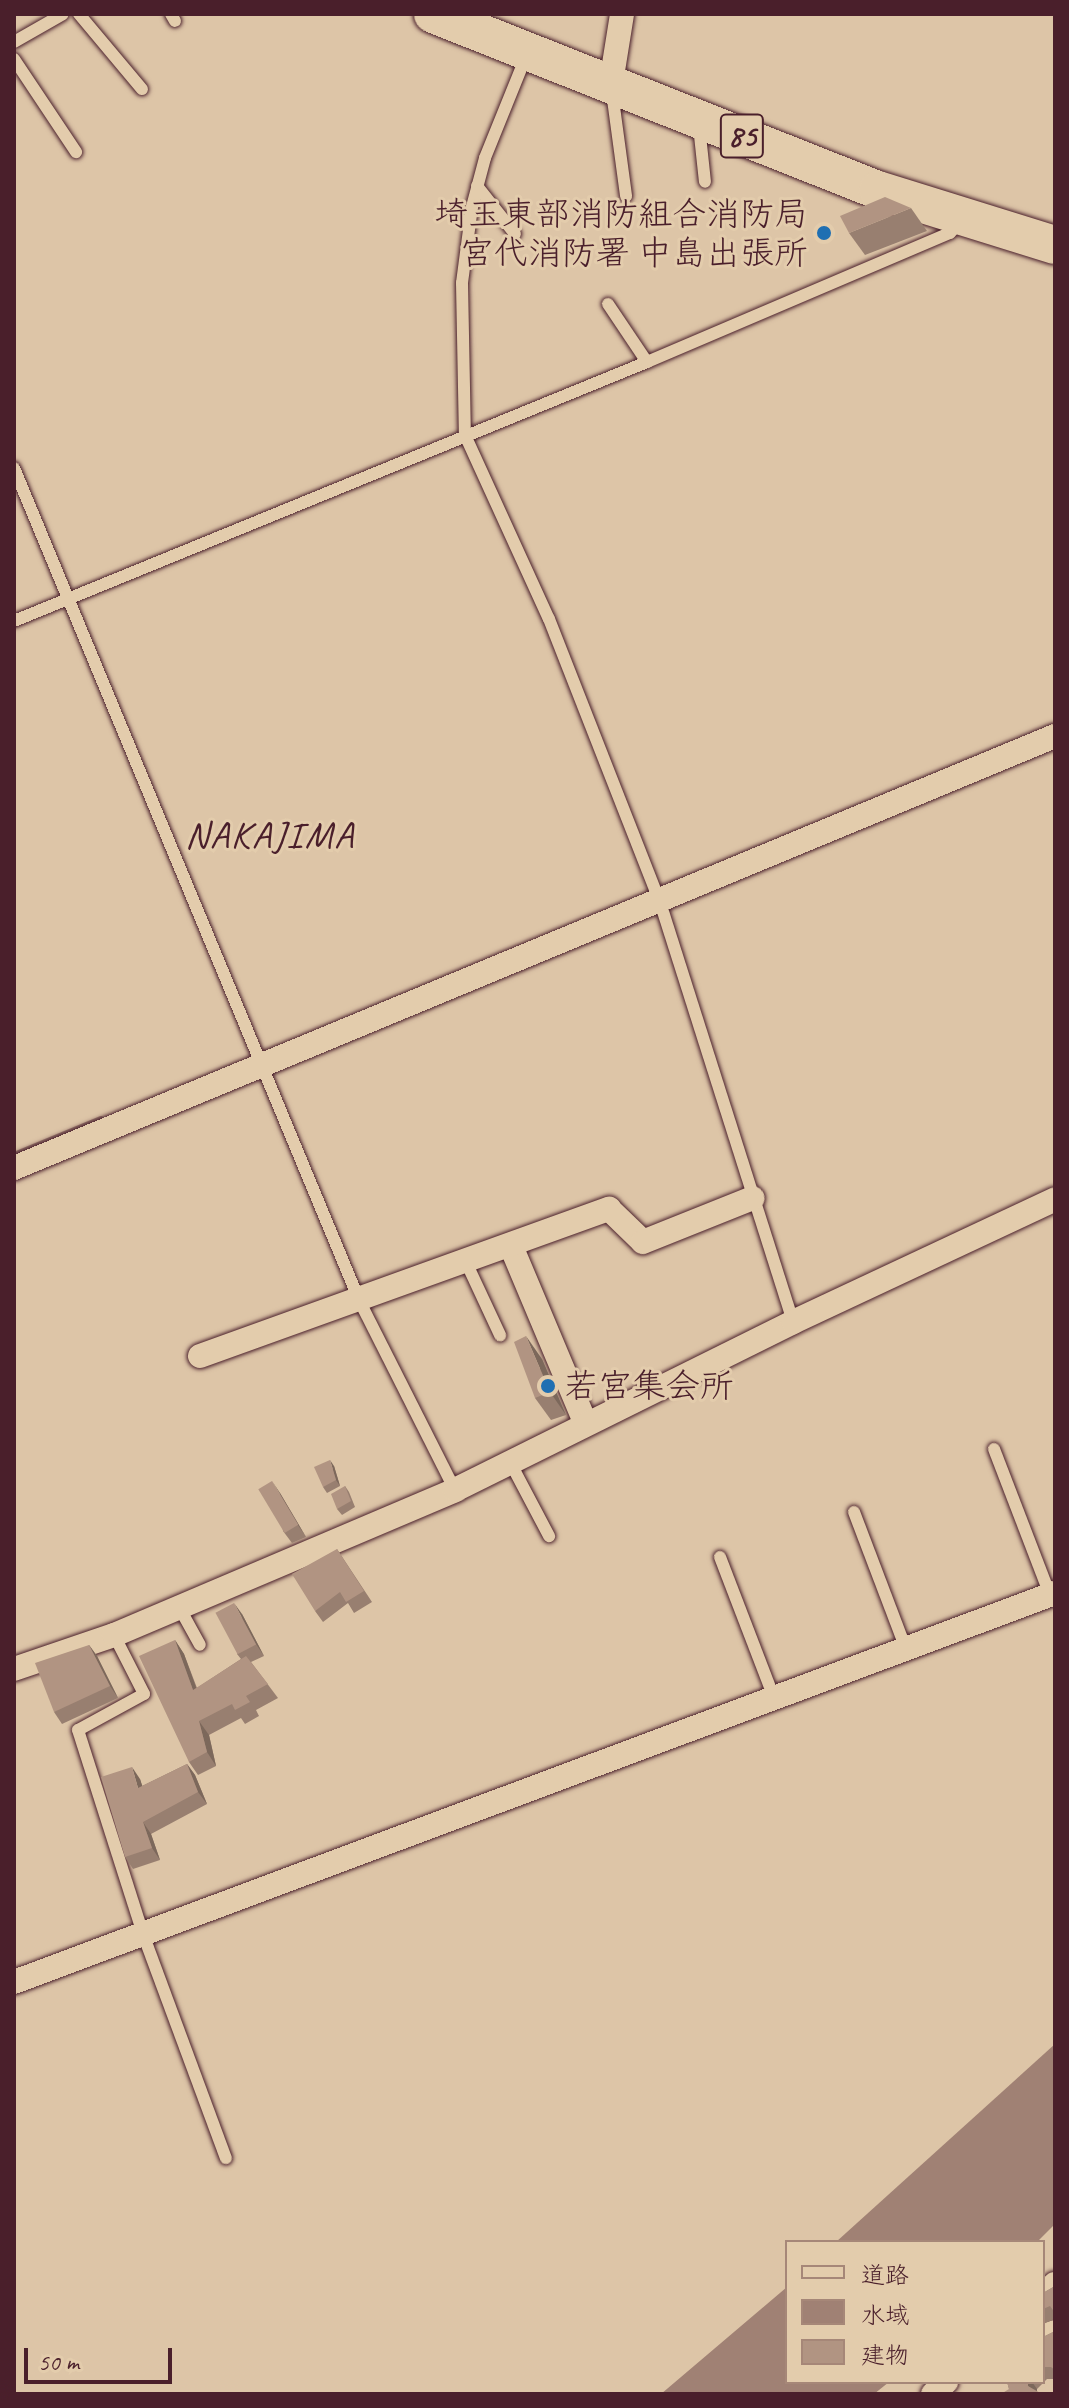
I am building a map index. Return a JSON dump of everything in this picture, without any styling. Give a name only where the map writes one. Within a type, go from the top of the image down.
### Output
[{"type":"main road","name":"85","points":[[433,14],[962,219],[1055,245]]},
{"type":"street","points":[[611,83],[622,14]]},
{"type":"street","points":[[14,1168],[1055,736]]},
{"type":"street","points":[[200,1356],[360,1302],[609,1209],[643,1242],[753,1198]]},
{"type":"street","points":[[14,1669],[114,1635],[455,1490],[793,1322],[1055,1199]]},
{"type":"street","points":[[511,1246],[586,1424]]},
{"type":"street","points":[[14,1982],[1053,1594]]},
{"type":"lane","points":[[14,42],[63,14]]},
{"type":"lane","points":[[79,14],[142,89]]},
{"type":"lane","points":[[528,51],[477,186],[462,283],[465,435],[549,619],[659,899],[793,1322]]},
{"type":"lane","points":[[14,59],[76,152]]},
{"type":"lane","points":[[611,83],[626,196]]},
{"type":"lane","points":[[700,119],[705,182]]},
{"type":"lane","points":[[477,186],[515,234]]},
{"type":"lane","points":[[14,621],[647,362],[950,233],[962,219]]},
{"type":"lane","points":[[608,304],[647,362]]},
{"type":"lane","points":[[14,468],[360,1302],[455,1490]]},
{"type":"lane","points":[[466,1262],[500,1335]]},
{"type":"lane","points":[[994,1449],[1053,1594]]},
{"type":"lane","points":[[510,1462],[549,1536]]},
{"type":"lane","points":[[854,1512],[906,1649]]},
{"type":"lane","points":[[720,1557],[774,1698]]},
{"type":"lane","points":[[179,1607],[200,1645]]},
{"type":"lane","points":[[114,1635],[144,1694],[78,1730],[143,1934],[226,2158]]},
{"type":"water","points":[[1055,2044],[1055,2224],[1039,2240],[838,2240]]},
{"type":"water","points":[[785,2289],[785,2384],[886,2384],[874,2394],[661,2394]]},
{"type":"building","points":[[885,197],[911,208],[849,233],[840,216]]},
{"type":"building","points":[[526,1336],[550,1392],[535,1398],[514,1342]]},
{"type":"building","points":[[330,1460],[336,1480],[323,1487],[314,1467]]},
{"type":"building","points":[[272,1481],[298,1525],[285,1533],[258,1489]]},
{"type":"building","points":[[345,1486],[351,1501],[337,1509],[331,1494]]},
{"type":"building","points":[[337,1549],[364,1591],[346,1602],[340,1592],[315,1611],[292,1574]]},
{"type":"building","points":[[234,1603],[256,1644],[238,1654],[215,1613]]},
{"type":"building","points":[[175,1640],[193,1690],[246,1656],[268,1684],[246,1696],[250,1702],[235,1710],[232,1704],[199,1721],[207,1752],[189,1762],[139,1656]]},
{"type":"building","points":[[89,1645],[110,1686],[54,1712],[35,1663]]},
{"type":"building","points":[[187,1764],[198,1792],[143,1822],[152,1848],[125,1857],[101,1777],[132,1767],[138,1788]]},
{"type":"building","points":[[1055,2286],[1055,2313],[1050,2306],[1045,2308],[1045,2292]]},
{"type":"building","points":[[1055,2331],[1055,2370],[1045,2367],[1045,2336]]},
{"type":"building","points":[[1008,2384],[1028,2384],[1042,2394],[1001,2394],[1009,2389]]},
{"type":"waterway","points":[[14,1155],[101,1119]]},
{"type":"place","name":"埼玉東部消防組合消防局 宮代消防署 中島出張所","points":[[824,233]]},
{"type":"place","name":"若宮集会所","points":[[548,1386]]},
{"type":"district","name":"NAKAJIMA","points":[[270,835]]}]
